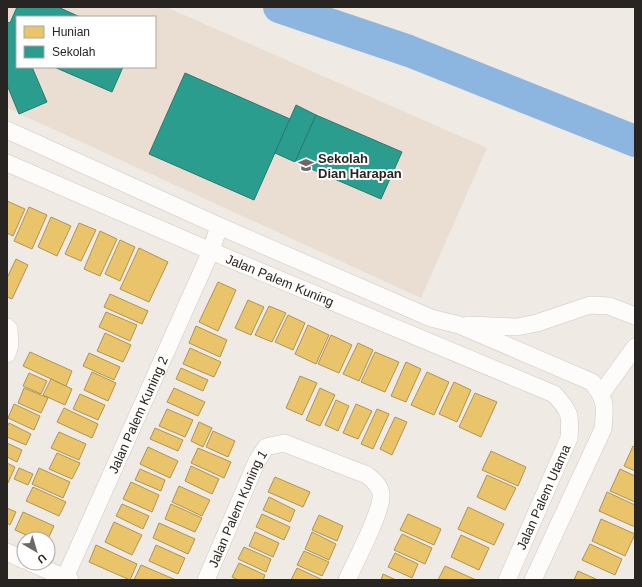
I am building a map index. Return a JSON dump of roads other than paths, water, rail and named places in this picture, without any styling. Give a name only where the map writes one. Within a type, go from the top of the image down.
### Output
[{"type":"street","name":"Jalan Palem Kuning","points":[[7,130],[219,226],[431,318],[459,325],[592,382],[603,400]]},
{"type":"street","name":"Jalan Palem Kuning","points":[[7,163],[211,251],[554,394]]},
{"type":"street","name":"Jalan Palem Kuning 2","points":[[67,579],[211,251],[219,226]]},
{"type":"street","name":"Jalan Palem Kuning","points":[[459,325],[517,327],[537,323],[590,305],[609,306],[635,316]]},
{"type":"street","points":[[7,327],[9,329],[10,344],[7,354]]},
{"type":"street","points":[[603,400],[635,347]]},
{"type":"street","name":"Jalan Palem Utama","points":[[507,580],[569,438],[571,419],[566,407],[554,394]]},
{"type":"street","name":"Jalan Palem Utama","points":[[533,580],[603,429],[603,400]]},
{"type":"street","name":"Jalan Palem Kuning 1","points":[[206,580],[257,461],[266,447],[284,443],[367,475],[378,484],[381,494],[380,508],[347,580]]},
{"type":"street","points":[[49,571],[67,579]]},
{"type":"waterway","points":[[279,7],[409,51],[635,141]]},
{"type":"place","name":"Sekolah Dian Harapan","points":[[306,165]]}]
